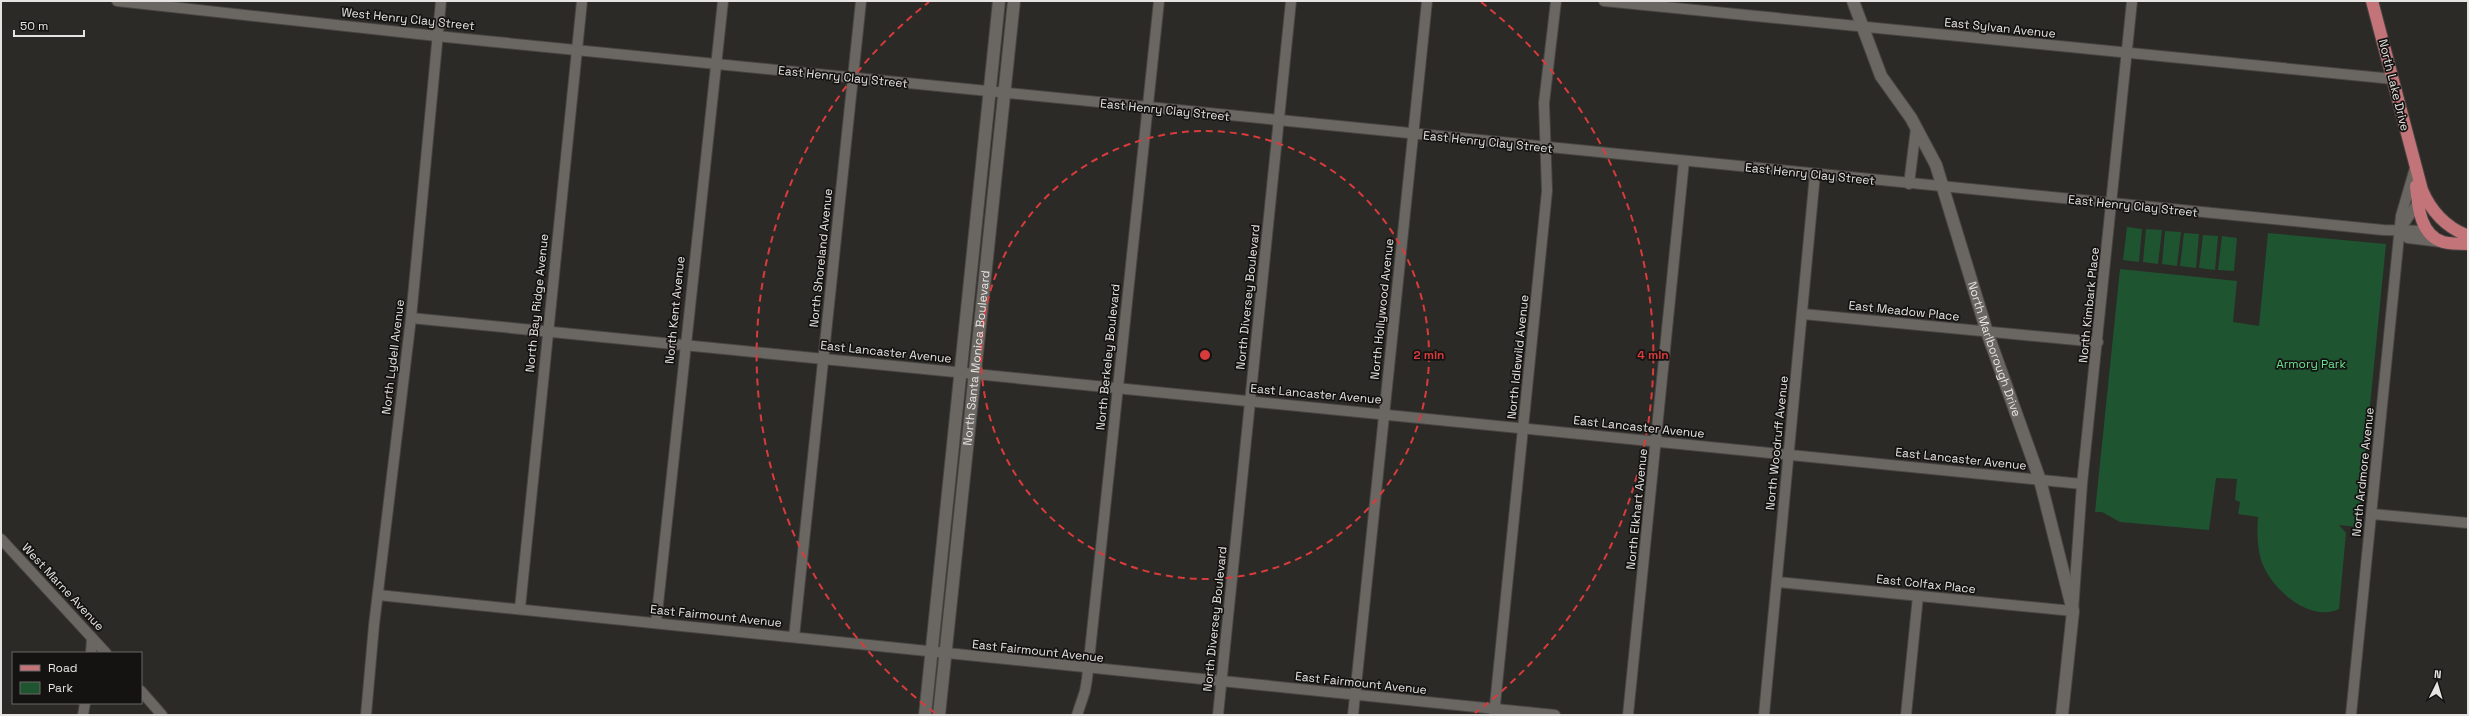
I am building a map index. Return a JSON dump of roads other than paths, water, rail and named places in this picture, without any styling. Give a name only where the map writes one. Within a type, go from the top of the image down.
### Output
[{"type":"main road","name":"North Lake Drive","points":[[2372,1],[2415,168],[2421,199],[2423,222],[2429,231],[2444,242]]},
{"type":"main road","name":"North Lake Drive","points":[[2421,199],[2443,222],[2467,238]]},
{"type":"main road","points":[[2429,231],[2467,238]]},
{"type":"main road","name":"East Henry Clay Street","points":[[2444,242],[2467,238]]},
{"type":"street","name":"West Henry Clay Street","points":[[117,1],[175,4],[437,36],[577,49]]},
{"type":"street","name":"North Lydell Avenue","points":[[366,715],[378,595],[411,318],[441,1]]},
{"type":"street","name":"North Bay Ridge Avenue","points":[[520,608],[582,1]]},
{"type":"street","name":"North Kent Avenue","points":[[656,623],[715,64],[723,1]]},
{"type":"street","name":"North Shoreland Avenue","points":[[794,637],[861,1]]},
{"type":"street","name":"North Santa Monica Boulevard","points":[[925,715],[999,1]]},
{"type":"street","name":"North Santa Monica Boulevard","points":[[940,715],[1003,94],[1014,1]]},
{"type":"street","name":"North Berkeley Boulevard","points":[[1077,715],[1085,691],[1088,669],[1119,389],[1159,1]]},
{"type":"street","name":"North Diversey Boulevard","points":[[1218,715],[1291,1]]},
{"type":"street","name":"North Hollywood Avenue","points":[[1353,715],[1427,1]]},
{"type":"street","name":"North Idlewild Avenue","points":[[1494,712],[1547,191],[1546,148],[1543,136],[1544,103],[1556,1]]},
{"type":"street","name":"East Sylvan Avenue","points":[[1604,1],[2126,54],[2393,79]]},
{"type":"street","name":"North Marlborough Drive","points":[[1853,1],[1881,76],[1916,128],[1936,165],[1987,332],[2040,480],[2073,611],[2062,715]]},
{"type":"street","name":"North Kimbark Place","points":[[2073,611],[2082,484],[2113,204],[2132,1]]},
{"type":"street","name":"East Henry Clay Street","points":[[577,49],[1003,94],[1909,184],[2399,231],[2408,229],[2429,231]]},
{"type":"street","points":[[1909,184],[1916,128]]},
{"type":"street","name":"North Elkhart Avenue","points":[[1628,715],[1657,442],[1684,161]]},
{"type":"street","name":"North Ardmore Avenue","points":[[2351,715],[2399,231],[2401,216],[2415,168]]},
{"type":"street","name":"North Woodruff Avenue","points":[[1764,715],[1816,174]]},
{"type":"street","points":[[2399,231],[2421,199]]},
{"type":"street","name":"East Henry Clay Street","points":[[2399,231],[2408,238],[2444,242]]},
{"type":"street","name":"East Meadow Place","points":[[1803,314],[2098,342]]},
{"type":"street","name":"East Lancaster Avenue","points":[[411,318],[548,330],[975,375],[1384,413],[1657,442],[2082,484]]},
{"type":"street","points":[[2372,514],[2468,523]]},
{"type":"street","name":"West Marne Avenue","points":[[1,539],[105,652]]},
{"type":"street","name":"East Colfax Place","points":[[1777,582],[2073,611]]},
{"type":"street","name":"East Fairmount Avenue","points":[[378,595],[520,608],[1088,669],[1356,696],[1494,712],[1555,715]]},
{"type":"street","points":[[1906,715],[1918,596]]},
{"type":"street","points":[[91,652],[92,638]]},
{"type":"street","points":[[142,692],[162,715]]},
{"type":"street","points":[[83,715],[85,704]]},
{"type":"park label","name":"Armory Park","points":[[2311,364]]}]
